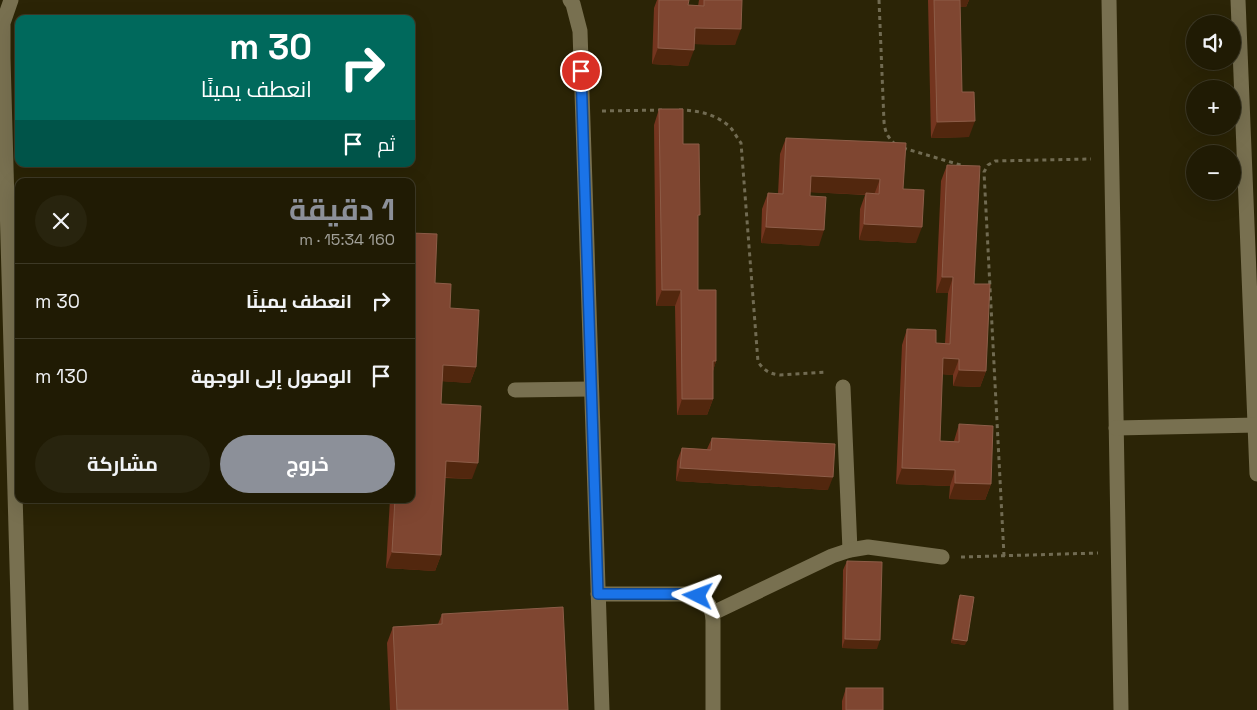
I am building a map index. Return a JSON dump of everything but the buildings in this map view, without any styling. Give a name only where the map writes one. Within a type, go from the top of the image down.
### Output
[{"type":"street","points":[[10,0],[3,23],[3,199],[21,710]]},
{"type":"street","points":[[570,0],[573,4],[580,31],[602,710]]},
{"type":"street","points":[[1109,0],[1121,710]]},
{"type":"street","points":[[1238,0],[1257,474]]},
{"type":"street","points":[[843,387],[850,550]]},
{"type":"street","points":[[515,390],[591,389]]},
{"type":"street","points":[[1116,428],[1256,425]]},
{"type":"street","points":[[713,613],[832,556],[850,550],[868,547],[942,557]]},
{"type":"street","points":[[598,594],[687,594],[698,596],[707,602],[713,613],[713,710]]},
{"type":"path","points":[[879,0],[884,122],[889,138],[894,144],[902,148],[966,167]]},
{"type":"path","points":[[582,111],[692,110],[712,115],[729,126],[741,143],[758,362],[767,372],[773,374],[830,372],[839,377],[843,387]]},
{"type":"path","points":[[1004,556],[984,172],[988,165],[995,161],[1112,159]]},
{"type":"path","points":[[942,557],[1118,553]]},
{"type":"route","points":[[581,71],[598,594],[687,594],[698,596]]}]
